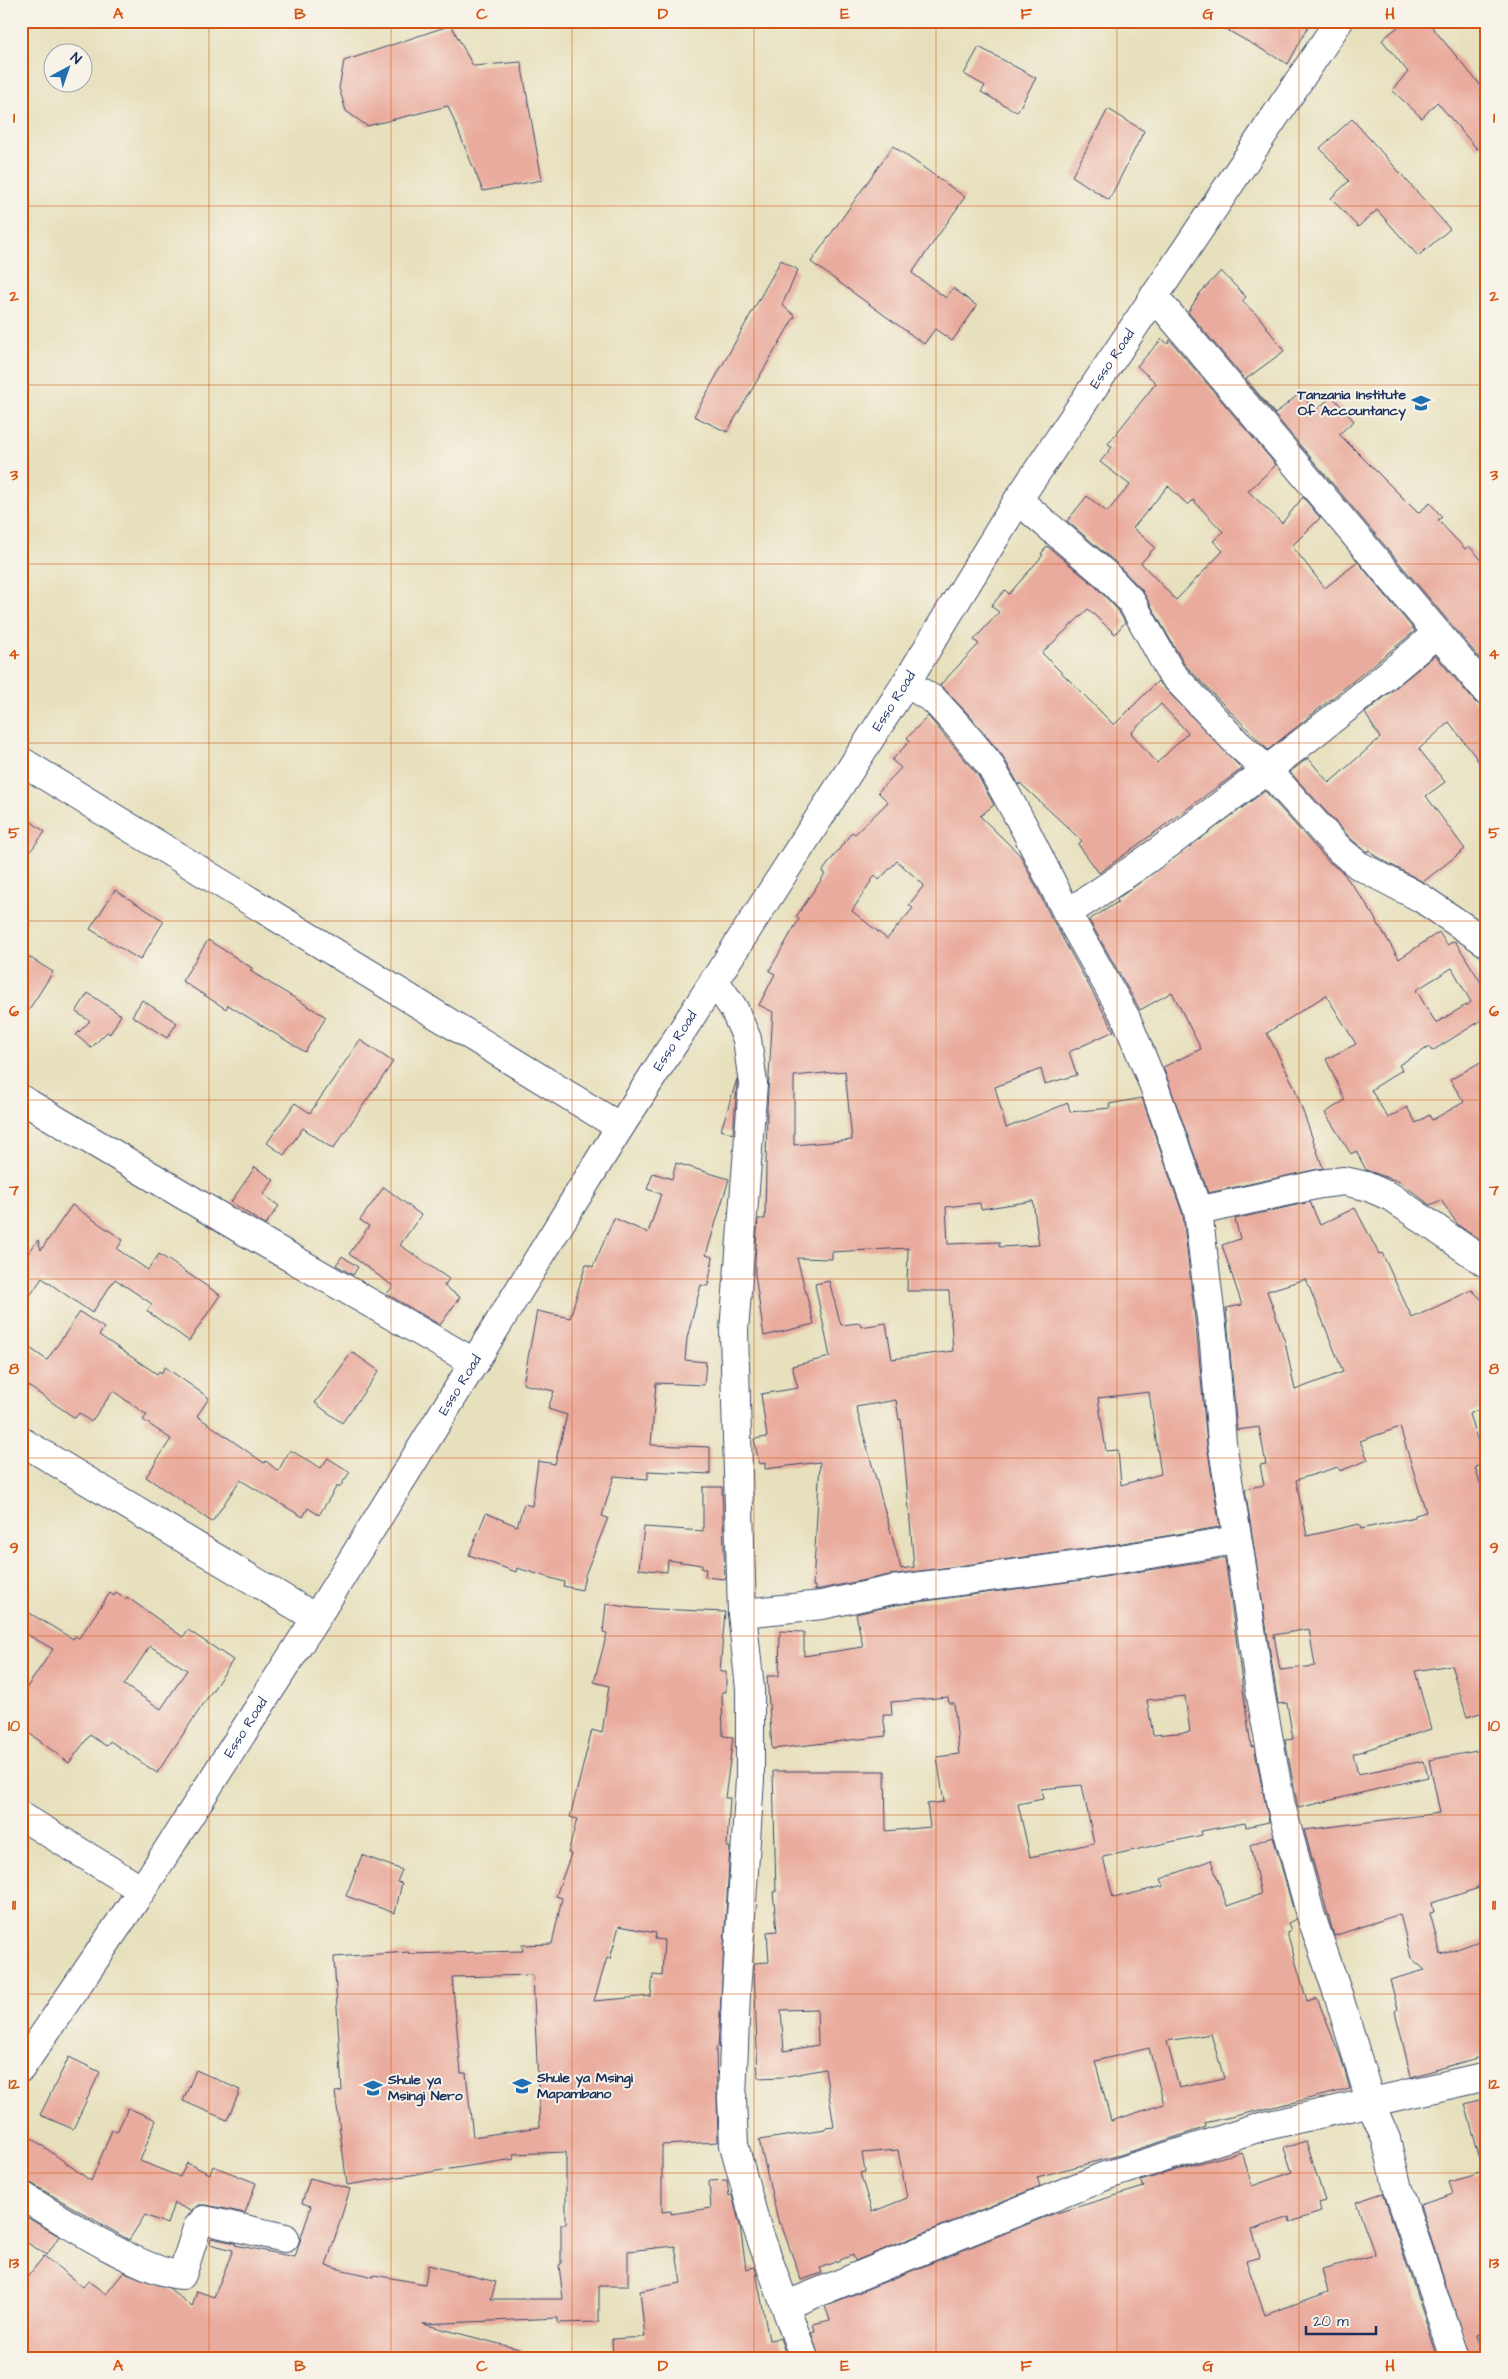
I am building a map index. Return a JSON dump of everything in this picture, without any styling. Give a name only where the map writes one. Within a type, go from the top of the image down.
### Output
[{"type":"street","name":"Esso Road","points":[[21,2068],[142,1890],[316,1618],[620,1127],[906,684],[1018,500],[1339,21]]},
{"type":"street","points":[[1154,296],[1487,692]]},
{"type":"street","points":[[1018,500],[1105,574],[1131,602],[1171,673],[1238,744],[1268,770],[1319,828],[1358,865],[1421,898],[1487,943]]},
{"type":"street","points":[[1067,913],[1167,846],[1268,770],[1362,697],[1437,633]]},
{"type":"street","points":[[906,684],[934,700],[990,765],[1024,827],[1067,913],[1126,1018],[1154,1086],[1198,1211],[1214,1344],[1222,1443],[1236,1540],[1244,1573],[1260,1691],[1281,1806],[1310,1916],[1339,1997],[1371,2104],[1386,2139],[1398,2189],[1455,2358]]},
{"type":"street","points":[[21,761],[620,1127]]},
{"type":"street","points":[[714,980],[734,1010],[747,1039],[753,1084],[734,1331],[742,1613],[750,1689],[750,1779],[736,1993],[732,2099],[734,2145],[756,2225],[787,2305],[804,2358]]},
{"type":"street","points":[[21,1099],[239,1228],[475,1363]]},
{"type":"street","points":[[1198,1211],[1320,1184],[1344,1181],[1366,1186],[1391,1198],[1487,1264]]},
{"type":"street","points":[[21,1441],[316,1618]]},
{"type":"street","points":[[742,1613],[822,1605],[892,1590],[1095,1563],[1236,1540]]},
{"type":"street","points":[[21,1816],[142,1890]]},
{"type":"street","points":[[787,2305],[1105,2176],[1261,2127],[1371,2104],[1487,2076]]},
{"type":"street","points":[[21,2195],[112,2248],[170,2275],[182,2275],[197,2228],[204,2220],[285,2238]]},
{"type":"building","points":[[1211,21],[1298,21],[1308,27],[1288,64]]},
{"type":"building","points":[[1405,21],[1427,21],[1487,93],[1487,141],[1477,149],[1437,102],[1422,118],[1392,90],[1408,72],[1382,40]]},
{"type":"building","points":[[451,25],[473,66],[521,62],[542,180],[483,191],[448,106],[367,126],[346,111],[339,88],[344,61]]},
{"type":"building","points":[[979,47],[1036,78],[1017,112],[981,92],[985,86],[964,74]]},
{"type":"building","points":[[1108,109],[1144,131],[1109,200],[1072,176]]},
{"type":"building","points":[[1352,119],[1450,229],[1418,256],[1377,210],[1358,227],[1331,198],[1349,181],[1320,148]]},
{"type":"building","points":[[893,146],[965,197],[912,273],[946,298],[953,288],[977,306],[952,341],[935,329],[924,344],[811,262]]},
{"type":"building","points":[[781,260],[798,270],[782,305],[795,316],[727,432],[694,416]]},
{"type":"building","points":[[1221,271],[1246,297],[1242,301],[1260,318],[1284,351],[1246,379],[1275,414],[1300,393],[1315,411],[1332,396],[1354,421],[1339,434],[1418,513],[1430,503],[1442,517],[1438,520],[1465,549],[1469,546],[1487,566],[1487,667],[1188,312],[1200,293]]},
{"type":"building","points":[[1162,339],[1168,344],[1170,340],[1276,465],[1248,491],[1282,523],[1303,497],[1320,518],[1292,546],[1325,588],[1358,562],[1415,631],[1268,750],[1184,664],[1142,590],[1115,562],[1067,521],[1087,496],[1107,512],[1130,485],[1100,462],[1112,447],[1108,444],[1156,383],[1137,366]],"holes":[[[1168,486],[1188,505],[1193,500],[1223,532],[1213,541],[1223,551],[1176,600],[1141,563],[1155,547],[1133,528]]]},
{"type":"building","points":[[1047,546],[1094,585],[1118,610],[1125,622],[1115,634],[1088,609],[1042,653],[1114,725],[1158,681],[1242,769],[1099,873],[1078,844],[1082,841],[1020,783],[1019,785],[1002,755],[969,715],[940,685],[979,644],[974,640],[999,612],[991,606],[1005,590],[1009,594],[1043,555],[1041,554]],"holes":[[[1161,704],[1188,733],[1157,763],[1131,733]]]},
{"type":"building","points":[[1435,655],[1475,702],[1487,707],[1487,772],[1449,722],[1419,749],[1445,782],[1426,796],[1465,849],[1423,882],[1375,856],[1370,850],[1367,852],[1351,839],[1290,772],[1308,758],[1329,783],[1380,738],[1365,713]]},
{"type":"building","points":[[928,716],[977,774],[994,805],[980,816],[1020,855],[1053,921],[1114,1031],[1069,1052],[1077,1075],[1045,1084],[1041,1069],[995,1087],[1006,1128],[1068,1103],[1070,1112],[1110,1108],[1109,1104],[1142,1098],[1183,1215],[1207,1445],[1220,1527],[1093,1548],[890,1575],[815,1590],[815,1586],[813,1586],[820,1462],[765,1469],[765,1463],[759,1464],[754,1439],[767,1437],[761,1394],[798,1388],[792,1366],[830,1357],[815,1284],[829,1281],[841,1325],[860,1323],[861,1327],[886,1323],[892,1359],[953,1351],[949,1291],[907,1291],[908,1248],[832,1252],[832,1259],[797,1258],[814,1324],[764,1336],[755,1274],[755,1258],[758,1219],[765,1219],[767,1108],[773,1012],[759,1005],[775,974],[769,971],[799,919],[796,917],[825,874],[822,872],[852,832],[855,834],[888,802],[878,792],[901,768],[892,760],[910,741],[907,738]],"holes":[[[897,861],[924,885],[909,905],[913,908],[887,939],[852,911],[875,875],[879,880]],[[845,1071],[852,1140],[794,1145],[794,1076]],[[1033,1201],[1039,1245],[999,1247],[999,1242],[948,1244],[946,1207],[980,1203],[981,1209]],[[1149,1392],[1161,1474],[1121,1485],[1118,1450],[1106,1451],[1098,1398]],[[896,1400],[899,1420],[901,1419],[914,1567],[901,1569],[856,1407]]]},
{"type":"building","points":[[1265,791],[1328,861],[1343,873],[1365,902],[1399,959],[1439,932],[1447,945],[1455,941],[1487,992],[1487,1028],[1482,1020],[1432,1051],[1429,1047],[1399,1065],[1402,1070],[1371,1090],[1388,1118],[1407,1107],[1416,1123],[1429,1115],[1432,1120],[1464,1102],[1450,1080],[1487,1058],[1487,1241],[1484,1243],[1458,1225],[1441,1200],[1430,1205],[1400,1182],[1366,1170],[1356,1151],[1351,1154],[1325,1113],[1345,1100],[1326,1059],[1356,1044],[1326,995],[1267,1033],[1294,1086],[1323,1168],[1208,1193],[1163,1067],[1201,1049],[1172,992],[1140,1010],[1089,920],[1118,902],[1117,899]],"holes":[[[1452,968],[1471,1002],[1436,1023],[1416,990]]]},
{"type":"building","points":[[21,814],[45,832],[21,863]]},
{"type":"building","points":[[115,890],[164,921],[140,960],[90,929]]},
{"type":"building","points":[[208,940],[252,968],[250,971],[326,1017],[305,1052],[228,1005],[226,1009],[182,981]]},
{"type":"building","points":[[21,952],[53,972],[21,1022]]},
{"type":"building","points":[[88,993],[121,1015],[110,1034],[107,1032],[91,1048],[76,1035],[90,1021],[76,1012]]},
{"type":"building","points":[[142,1000],[177,1023],[167,1038],[132,1016]]},
{"type":"building","points":[[360,1040],[393,1062],[333,1149],[303,1128],[284,1155],[267,1143],[295,1103],[310,1113]]},
{"type":"building","points":[[737,1079],[737,1084],[733,1134],[721,1130]]},
{"type":"building","points":[[676,1163],[729,1179],[706,1255],[713,1257],[708,1286],[701,1285],[687,1338],[685,1360],[706,1362],[704,1385],[656,1383],[651,1445],[710,1447],[710,1474],[648,1471],[648,1479],[614,1476],[602,1516],[608,1518],[585,1575],[582,1590],[563,1586],[564,1582],[517,1568],[516,1572],[469,1555],[486,1513],[517,1526],[524,1504],[532,1506],[538,1461],[555,1464],[567,1415],[548,1409],[554,1391],[523,1384],[537,1311],[570,1318],[586,1264],[593,1267],[614,1218],[648,1233],[661,1194],[647,1189],[653,1173],[672,1179]]},
{"type":"building","points":[[255,1167],[274,1180],[263,1194],[279,1206],[265,1225],[231,1202]]},
{"type":"building","points":[[384,1187],[421,1215],[400,1245],[449,1279],[444,1286],[460,1297],[440,1325],[387,1294],[393,1286],[349,1254],[369,1226],[360,1220]]},
{"type":"building","points":[[1310,1202],[1320,1225],[1355,1208],[1379,1254],[1382,1253],[1412,1318],[1472,1290],[1487,1305],[1487,1406],[1469,1414],[1485,1464],[1475,1467],[1487,1504],[1487,1711],[1467,1717],[1451,1665],[1415,1671],[1431,1729],[1353,1754],[1358,1774],[1424,1761],[1428,1777],[1298,1808],[1285,1740],[1293,1739],[1287,1703],[1278,1704],[1245,1489],[1264,1485],[1260,1465],[1266,1464],[1259,1427],[1237,1430],[1226,1308],[1242,1305],[1222,1245],[1240,1239],[1235,1219]],"holes":[[[1306,1279],[1343,1372],[1295,1390],[1285,1342],[1267,1291]],[[1400,1427],[1426,1512],[1415,1515],[1415,1517],[1361,1529],[1359,1524],[1307,1536],[1296,1480],[1338,1467],[1340,1471],[1368,1460],[1360,1441]],[[1309,1629],[1315,1666],[1280,1670],[1274,1635]]]},
{"type":"building","points":[[72,1205],[123,1240],[117,1249],[148,1270],[159,1254],[220,1295],[189,1341],[147,1311],[152,1304],[115,1279],[92,1313],[42,1278],[21,1309],[21,1263],[38,1240],[41,1250]]},
{"type":"building","points":[[342,1256],[358,1267],[353,1275],[336,1265]]},
{"type":"building","points":[[80,1312],[104,1328],[99,1335],[157,1374],[159,1371],[161,1373],[165,1367],[209,1398],[197,1416],[264,1463],[266,1461],[278,1471],[290,1450],[321,1468],[328,1458],[350,1472],[339,1488],[337,1486],[319,1515],[308,1508],[303,1517],[240,1480],[212,1522],[146,1477],[171,1439],[143,1420],[147,1415],[113,1391],[91,1422],[79,1413],[75,1418],[21,1381],[21,1342],[47,1360]]},
{"type":"building","points":[[352,1352],[379,1371],[342,1423],[315,1403]]},
{"type":"building","points":[[703,1487],[722,1487],[725,1579],[705,1577],[706,1569],[702,1569],[702,1565],[668,1560],[667,1572],[639,1569],[644,1527],[703,1531]]},
{"type":"building","points":[[1225,1558],[1251,1747],[1254,1746],[1269,1822],[1246,1827],[1245,1823],[1201,1831],[1202,1835],[1103,1857],[1113,1898],[1164,1886],[1161,1879],[1211,1860],[1227,1906],[1261,1894],[1250,1845],[1273,1836],[1296,1919],[1288,1923],[1291,1930],[1287,1932],[1307,2001],[1317,1998],[1341,2058],[1350,2089],[1205,2123],[1206,2127],[1120,2155],[1037,2177],[1040,2186],[855,2261],[853,2255],[820,2268],[822,2273],[801,2280],[781,2224],[779,2224],[759,2140],[826,2130],[826,2128],[834,2127],[825,2069],[783,2077],[758,2078],[754,1963],[769,1962],[767,1932],[777,1931],[773,1892],[776,1892],[773,1771],[885,1771],[886,1831],[930,1827],[927,1804],[944,1802],[937,1757],[959,1754],[954,1703],[949,1703],[948,1697],[891,1702],[892,1715],[883,1715],[886,1736],[772,1749],[767,1676],[779,1676],[780,1631],[804,1632],[804,1656],[863,1647],[856,1614],[895,1605],[1097,1578]],"holes":[[[1185,1696],[1190,1732],[1153,1735],[1147,1700]],[[1082,1785],[1094,1843],[1030,1857],[1018,1804],[1043,1799],[1041,1789]],[[817,2009],[818,2045],[784,2051],[781,2010]],[[1211,2034],[1224,2078],[1179,2088],[1167,2041]],[[1149,2048],[1164,2104],[1111,2121],[1095,2061]],[[898,2150],[907,2198],[872,2212],[860,2173],[865,2172],[862,2153]]]},
{"type":"building","points":[[116,1592],[126,1599],[127,1597],[183,1637],[188,1630],[233,1660],[157,1773],[110,1741],[106,1746],[90,1735],[69,1763],[21,1727],[21,1696],[53,1649],[21,1631],[21,1608],[73,1639],[75,1636],[79,1638],[110,1593],[114,1596]],"holes":[[[150,1646],[187,1670],[161,1709],[124,1685]]]},
{"type":"building","points":[[606,1604],[634,1608],[725,1612],[720,1672],[726,1672],[726,1692],[722,1692],[723,1736],[733,1737],[725,1798],[730,1798],[727,1847],[730,1847],[718,2047],[716,2047],[718,2142],[662,2145],[662,2212],[671,2211],[671,2214],[711,2208],[709,2181],[727,2180],[729,2196],[732,2195],[740,2226],[746,2269],[755,2267],[769,2340],[780,2338],[787,2358],[613,2358],[612,2339],[645,2337],[640,2291],[681,2283],[675,2246],[628,2251],[628,2286],[599,2286],[599,2322],[558,2323],[558,2318],[423,2324],[526,2351],[525,2358],[21,2358],[21,2285],[44,2256],[83,2287],[88,2281],[106,2294],[124,2272],[169,2288],[192,2307],[197,2291],[214,2297],[233,2250],[210,2244],[211,2238],[236,2243],[235,2245],[295,2257],[311,2206],[302,2203],[310,2178],[350,2189],[326,2266],[374,2277],[374,2275],[425,2284],[428,2265],[496,2282],[491,2299],[563,2299],[559,2265],[561,2264],[561,2224],[566,2224],[566,2152],[513,2154],[514,2159],[347,2185],[335,2092],[342,2091],[334,1957],[409,1952],[409,1954],[523,1951],[522,1945],[552,1944],[562,1898],[556,1896],[571,1854],[568,1853],[577,1819],[570,1817],[592,1730],[602,1733],[609,1686],[594,1682],[607,1633],[603,1632]],"holes":[[[619,1926],[656,1933],[655,1939],[664,1940],[662,1976],[653,1975],[651,1996],[594,2001],[607,1958],[610,1959]],[[533,1975],[540,2127],[473,2137],[466,2073],[461,2073],[452,1977]]]},
{"type":"building","points":[[1487,1749],[1487,1793],[1482,1794],[1487,1816],[1487,1883],[1478,1885],[1479,1888],[1432,1903],[1434,1912],[1430,1913],[1441,1955],[1487,1938],[1487,1966],[1482,1968],[1487,1984],[1487,2055],[1411,2077],[1395,2011],[1398,2009],[1390,1980],[1425,1970],[1411,1958],[1400,1914],[1334,1936],[1304,1830],[1440,1813],[1429,1760]]},
{"type":"building","points":[[362,1855],[402,1870],[397,1882],[402,1883],[395,1913],[346,1896]]},
{"type":"building","points":[[69,2057],[100,2072],[73,2129],[40,2115]]},
{"type":"building","points":[[196,2070],[240,2090],[227,2120],[183,2101]]},
{"type":"building","points":[[1487,2098],[1487,2161],[1481,2162],[1465,2104]]},
{"type":"building","points":[[128,2108],[156,2120],[140,2161],[180,2177],[187,2163],[210,2174],[213,2166],[256,2183],[245,2213],[207,2205],[199,2205],[191,2211],[174,2203],[167,2224],[145,2215],[129,2240],[21,2179],[21,2148],[29,2136],[91,2181],[112,2130],[117,2132]]},
{"type":"building","points":[[1306,2141],[1325,2201],[1319,2203],[1321,2212],[1290,2222],[1289,2217],[1252,2230],[1260,2257],[1246,2261],[1265,2315],[1328,2292],[1322,2269],[1375,2255],[1356,2202],[1383,2193],[1438,2358],[819,2358],[811,2332],[815,2331],[813,2324],[830,2320],[825,2306],[1050,2215],[1144,2187],[1141,2181],[1192,2165],[1242,2152],[1252,2186],[1292,2172],[1284,2148]]},
{"type":"building","points":[[1487,2171],[1487,2333],[1477,2336],[1484,2358],[1470,2358],[1420,2205],[1453,2194],[1449,2182]]},
{"type":"building","points":[[21,2214],[59,2236],[47,2255],[21,2239]]},
{"type":"place","name":"Tanzania Institute Of Accountancy","points":[[1421,403]]},
{"type":"place","name":"Shule ya Msingi Mapambano","points":[[522,2086]]},
{"type":"place","name":"Shule ya Msingi Nero","points":[[373,2088]]}]
